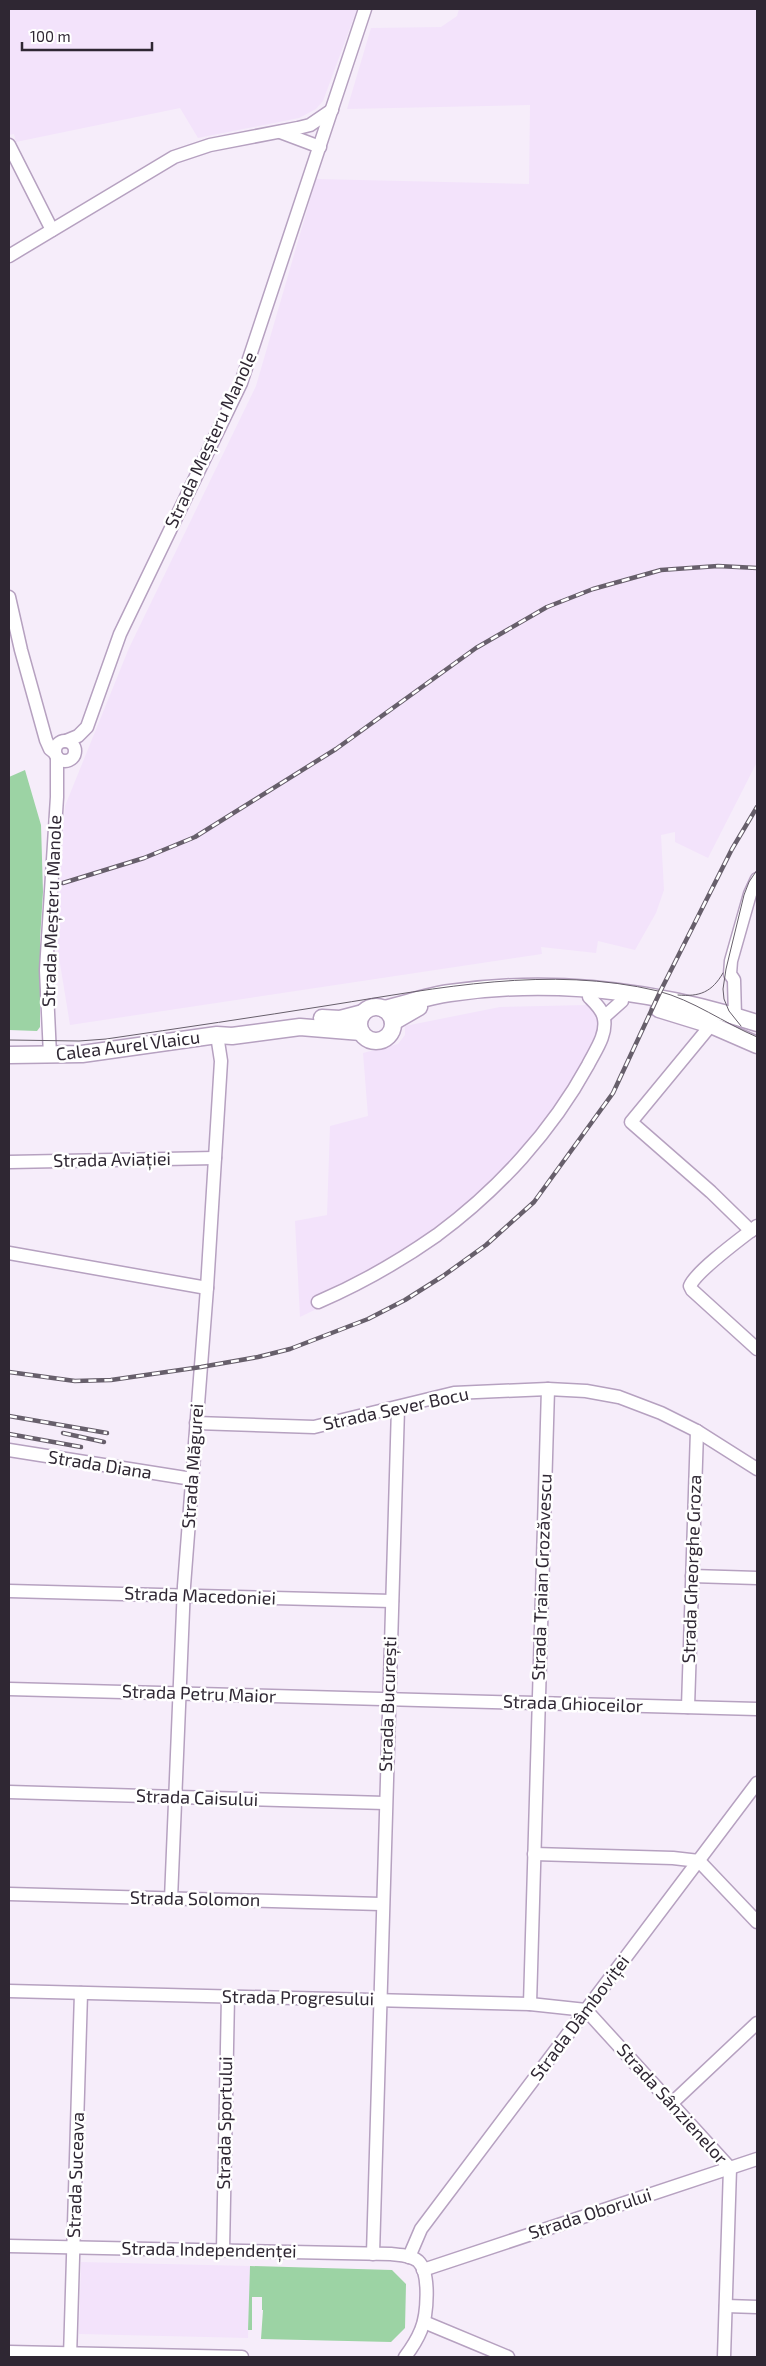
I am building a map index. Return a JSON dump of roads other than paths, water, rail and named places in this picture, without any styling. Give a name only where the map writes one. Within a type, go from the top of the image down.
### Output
[{"type":"main road","name":"Calea Aurel Vlaicu","points":[[388,1015],[454,992],[564,986],[621,991],[757,1023]]},
{"type":"main road","name":"Calea Aurel Vlaicu","points":[[217,1035],[224,1029],[274,1020],[302,1017],[340,1019],[364,1013],[371,1008],[388,1015],[441,1003],[510,997],[589,997],[653,1007],[711,1025],[757,1045]]},
{"type":"main road","points":[[361,1032],[359,1022],[364,1013]]},
{"type":"main road","name":"Calea Aurel Vlaicu","points":[[9,1055],[91,1053],[217,1035],[232,1036],[300,1027],[361,1032],[371,1040],[380,1040],[390,1034],[388,1015]]},
{"type":"street","name":"Strada Meșteru Manole","points":[[50,1055],[46,970],[57,797],[74,755],[84,740],[120,634],[241,383],[365,9]]},
{"type":"street","points":[[9,256],[161,164],[187,151],[310,125],[332,110]]},
{"type":"street","points":[[280,132],[320,147]]},
{"type":"street","points":[[9,145],[52,230]]},
{"type":"street","points":[[9,596],[13,631],[48,746],[63,761],[74,755],[73,744],[44,730]]},
{"type":"street","points":[[57,797],[57,746],[64,741],[78,736],[87,727]]},
{"type":"street","points":[[735,1017],[734,980],[731,977],[730,969],[733,951],[750,894],[757,879]]},
{"type":"street","points":[[318,1302],[372,1276],[418,1248],[460,1216],[506,1174],[532,1146],[572,1092],[601,1039],[604,1018],[597,1004],[589,997]]},
{"type":"street","points":[[604,1018],[622,1001]]},
{"type":"street","points":[[711,1025],[631,1122],[754,1229],[712,1263],[690,1286],[692,1290],[757,1348]]},
{"type":"street","name":"Strada Măgurei","points":[[171,1899],[183,1595],[207,1288],[215,1158],[220,1061],[217,1035]]},
{"type":"street","name":"Strada Aviației","points":[[9,1162],[215,1158]]},
{"type":"street","points":[[9,1253],[207,1288]]},
{"type":"street","name":"Strada Sever Bocu","points":[[196,1423],[314,1427],[454,1393],[548,1389],[586,1391],[643,1404],[697,1431],[757,1469]]},
{"type":"street","name":"Strada Traian Grozăvescu","points":[[530,2004],[548,1389]]},
{"type":"street","name":"Strada București","points":[[372,2254],[381,1904],[398,1408]]},
{"type":"street","name":"Strada Gheorghe Groza","points":[[688,1708],[697,1431]]},
{"type":"street","name":"Strada Diana","points":[[9,1450],[192,1479]]},
{"type":"street","points":[[692,1576],[757,1578]]},
{"type":"street","name":"Strada Macedoniei","points":[[9,1591],[392,1601]]},
{"type":"street","name":"Strada Petru Maior","points":[[9,1689],[388,1699]]},
{"type":"street","name":"Strada Ghioceilor","points":[[388,1699],[757,1709]]},
{"type":"street","name":"Strada Dâmboviței","points":[[409,2257],[421,2229],[431,2215],[757,1783]]},
{"type":"street","name":"Strada Caisului","points":[[9,1792],[385,1803]]},
{"type":"street","points":[[534,1854],[673,1858],[699,1861],[757,1922]]},
{"type":"street","name":"Strada Solomon","points":[[9,1894],[381,1904]]},
{"type":"street","name":"Strada Progresului","points":[[9,1991],[530,2004],[586,2010]]},
{"type":"street","name":"Strada Suceava","points":[[70,2355],[81,1993]]},
{"type":"street","name":"Strada Sportului","points":[[223,2250],[228,1996]]},
{"type":"street","name":"Strada Sânzienelor","points":[[586,2010],[730,2168],[724,2357]]},
{"type":"street","points":[[672,2103],[757,2023]]},
{"type":"street","name":"Strada Oborului","points":[[423,2270],[757,2159]]},
{"type":"street","name":"Strada Independenței","points":[[9,2246],[372,2254],[409,2257]]},
{"type":"street","points":[[405,2357],[418,2337],[424,2322],[426,2298],[423,2270],[418,2261],[409,2257]]},
{"type":"street","points":[[726,2306],[757,2307]]},
{"type":"street","points":[[424,2322],[508,2357]]},
{"type":"street","points":[[9,2352],[70,2355],[242,2357]]},
{"type":"tram line","points":[[741,1026],[729,1011],[724,999],[723,989],[744,895],[749,882],[757,870]]},
{"type":"tram line","points":[[678,995],[693,995],[705,992],[714,985],[723,973]]},
{"type":"tram line","points":[[9,1040],[79,1041],[106,1039],[453,986],[535,980],[617,983],[658,991],[684,1000],[757,1037]]},
{"type":"railway","points":[[63,883],[144,858],[195,837],[336,749],[476,648],[547,607],[593,589],[661,570],[718,566],[757,568]]},
{"type":"railway","points":[[9,1372],[75,1381],[111,1380],[201,1367],[290,1349],[368,1319],[405,1300],[486,1245],[534,1202],[613,1093],[660,992],[732,849],[757,807]]},
{"type":"railway","points":[[9,1416],[107,1433]]},
{"type":"railway","points":[[63,1433],[104,1442]]},
{"type":"railway","points":[[9,1434],[81,1447]]}]
